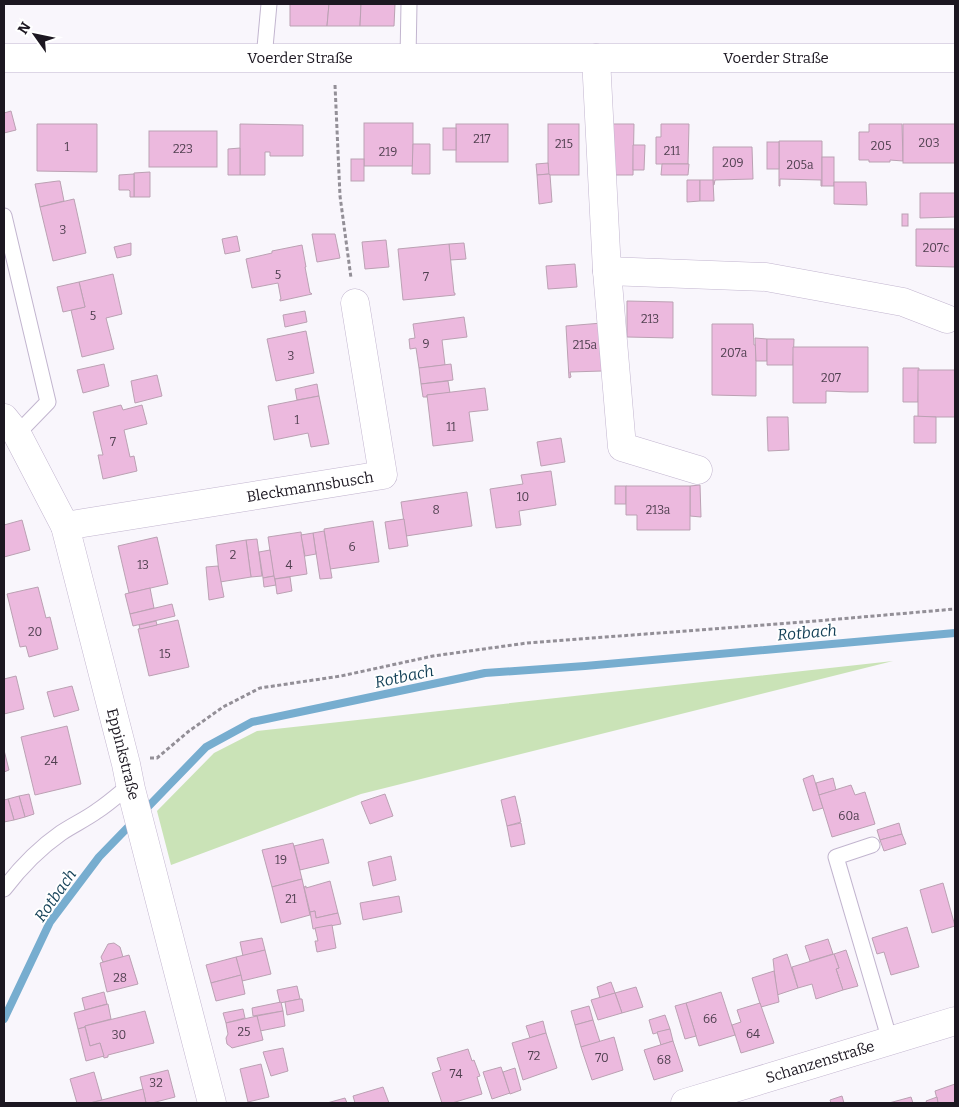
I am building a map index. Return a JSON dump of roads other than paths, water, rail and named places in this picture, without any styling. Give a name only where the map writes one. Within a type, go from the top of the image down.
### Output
[{"type":"street","name":"Voerder Straße","points":[[4,58],[955,58]]},
{"type":"street","points":[[596,58],[607,271],[622,447],[698,470]]},
{"type":"street","points":[[607,271],[766,276],[903,302],[947,319]]},
{"type":"street","name":"Bleckmannsbusch","points":[[65,526],[383,474],[355,303]]},
{"type":"street","name":"Eppinkstraße","points":[[10,426],[65,526],[212,1103]]},
{"type":"street","name":"Schanzenstraße","points":[[685,1103],[955,1021]]},
{"type":"lane","points":[[264,58],[269,4]]},
{"type":"lane","points":[[408,58],[409,4]]},
{"type":"lane","points":[[4,216],[48,402],[10,426]]},
{"type":"lane","points":[[4,890],[13,877],[47,843],[97,812],[129,779]]},
{"type":"lane","points":[[872,845],[836,857],[890,1040]]},
{"type":"waterway","name":"Rotbach","points":[[143,812],[206,747],[252,722],[485,673],[585,666],[955,633]]},
{"type":"waterway","name":"Rotbach","points":[[4,1019],[50,922],[99,857],[133,822]]}]
